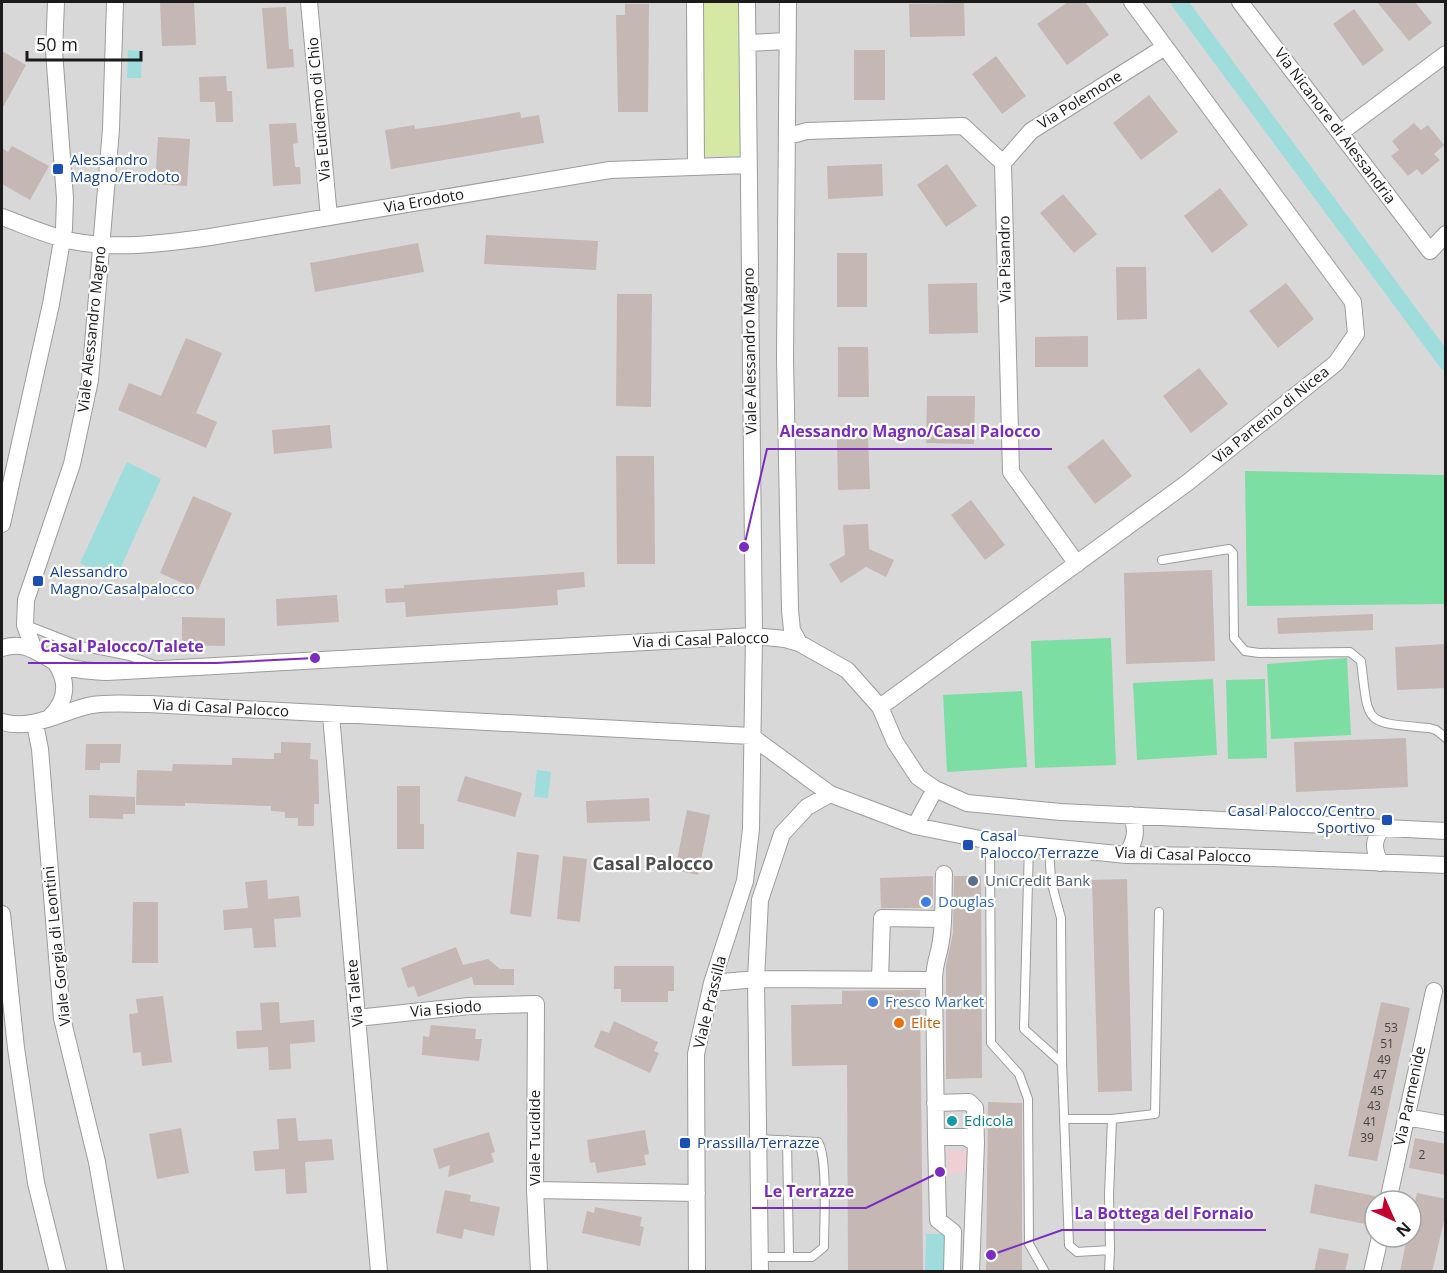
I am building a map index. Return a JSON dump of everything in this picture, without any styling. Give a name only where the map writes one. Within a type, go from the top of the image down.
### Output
[{"type":"street","points":[[2,524],[63,239],[65,198],[54,51],[56,2]]},
{"type":"street","name":"Viale Alessandro Magno","points":[[33,647],[25,625],[26,600],[68,475],[83,422],[92,368],[112,119],[115,2]]},
{"type":"street","name":"Via Eutidemo di Chio","points":[[309,2],[329,217]]},
{"type":"street","points":[[695,2],[696,166]]},
{"type":"street","name":"Viale Alessandro Magno","points":[[747,2],[754,636],[751,736]]},
{"type":"street","points":[[788,2],[786,358],[790,610],[792,630],[800,643]]},
{"type":"street","name":"Via Partenio di Nicea","points":[[880,707],[1187,483],[1336,363],[1356,334],[1353,302],[1132,2]]},
{"type":"street","name":"Via Nicanore di Alessandria","points":[[1240,2],[1430,251],[1446,234]]},
{"type":"street","points":[[748,43],[787,42]]},
{"type":"street","name":"Via Polemone","points":[[1003,163],[1031,131],[1164,47]]},
{"type":"street","points":[[1340,133],[1446,54]]},
{"type":"street","points":[[788,136],[807,130],[963,126],[1003,163]]},
{"type":"street","name":"Via Pisandro","points":[[1003,163],[1011,472],[1077,564]]},
{"type":"street","name":"Via Erodoto","points":[[63,239],[101,244],[184,240],[602,171],[748,165]]},
{"type":"street","points":[[2,217],[63,239]]},
{"type":"street","name":"Via di Casal Palocco","points":[[33,647],[55,662],[86,671],[166,669],[754,636],[785,639],[800,643],[847,670],[880,707],[895,742],[918,777],[935,789],[967,803],[1131,815],[1446,831]]},
{"type":"street","points":[[2,648],[15,645],[33,647]]},
{"type":"street","points":[[43,720],[60,706],[65,693],[64,677],[55,662]]},
{"type":"street","name":"Via di Casal Palocco","points":[[2,722],[17,725],[94,705],[149,704],[751,736],[830,794],[915,826],[990,841],[1127,855],[1217,856],[1446,865]]},
{"type":"street","name":"Via Talete","points":[[332,715],[379,1272]]},
{"type":"street","name":"Viale Gorgia di Leontini","points":[[43,720],[40,748],[62,1018],[98,1162],[116,1272]]},
{"type":"street","name":"Viale Prassilla","points":[[697,1272],[696,1054],[712,983],[745,881],[751,829],[751,736]]},
{"type":"street","points":[[915,826],[935,789]]},
{"type":"street","points":[[760,1264],[756,979],[760,900],[782,834],[807,807],[830,794]]},
{"type":"street","points":[[1127,855],[1135,840],[1136,827],[1131,815]]},
{"type":"street","points":[[1380,863],[1374,850],[1374,839],[1382,828]]},
{"type":"street","points":[[944,874],[939,952],[934,960],[935,1102],[938,1220],[953,1232],[952,1272]]},
{"type":"street","points":[[2,914],[16,1048],[36,1184],[58,1272]]},
{"type":"street","points":[[880,980],[882,918],[941,919]]},
{"type":"street","points":[[712,983],[756,979],[934,980]]},
{"type":"street","name":"Via Parmenide","points":[[1391,1189],[1434,991]]},
{"type":"street","name":"Via Esiodo","points":[[357,1018],[469,1006],[536,1004]]},
{"type":"street","name":"Viale Tucidide","points":[[536,1004],[535,1190],[539,1272]]},
{"type":"street","points":[[935,1102],[969,1102],[975,1108],[972,1272]]},
{"type":"street","points":[[1406,1117],[1446,1125]]},
{"type":"street","points":[[936,1137],[965,1137],[976,1143]]},
{"type":"street","points":[[535,1190],[697,1193]]},
{"type":"street","points":[[1372,1272],[1377,1249]]},
{"type":"lane","points":[[1162,560],[1229,549],[1233,553],[1234,638],[1245,651],[1259,653],[1350,652],[1361,661],[1366,707],[1373,718],[1382,723],[1436,730],[1446,738]]},
{"type":"lane","points":[[25,625],[80,646],[130,656],[166,669]]},
{"type":"lane","points":[[990,841],[991,1043],[1019,1074],[1028,1099],[1029,1244],[1045,1272]]},
{"type":"lane","points":[[1029,845],[1024,1029],[1062,1063]]},
{"type":"lane","points":[[1049,847],[1052,881],[1061,918],[1062,1063],[1069,1245],[1077,1252],[1110,1250]]},
{"type":"lane","points":[[1065,1119],[1112,1119],[1155,1114],[1159,912]]},
{"type":"lane","points":[[1109,1272],[1112,1119]]},
{"type":"lane","points":[[758,1139],[818,1142],[822,1149],[823,1170],[824,1247],[812,1257],[789,1257],[760,1264]]},
{"type":"lane","points":[[787,1140],[789,1257]]},
{"type":"shaded area","points":[[2,2],[1445,2],[1445,1271],[2,1272]]},
{"type":"shaded area","points":[[947,1150],[972,1151],[971,1173],[948,1173]]},
{"type":"green space","points":[[703,2],[739,2],[741,156],[705,156]]},
{"type":"green space","points":[[1245,471],[1445,475],[1445,604],[1247,606]]},
{"type":"green space","points":[[1111,638],[1116,765],[1035,768],[1031,641]]},
{"type":"green space","points":[[1347,658],[1351,735],[1271,739],[1267,664]]},
{"type":"green space","points":[[1213,679],[1217,755],[1137,760],[1133,683]]},
{"type":"green space","points":[[1265,679],[1267,758],[1228,759],[1226,680]]},
{"type":"green space","points":[[1022,691],[1027,767],[947,772],[943,695]]},
{"type":"water","points":[[128,50],[142,51],[141,78],[127,78]]},
{"type":"water","points":[[127,462],[161,479],[115,580],[80,563]]},
{"type":"water","points":[[537,770],[551,772],[548,798],[534,797]]},
{"type":"water","points":[[926,1234],[946,1234],[946,1271],[925,1272]]},
{"type":"building","points":[[160,2],[194,2],[196,45],[162,46]]},
{"type":"building","points":[[1068,2],[1085,2],[1109,35],[1067,65],[1037,24]]},
{"type":"building","points":[[1377,2],[1415,2],[1432,23],[1409,41]]},
{"type":"building","points":[[964,3],[965,36],[910,37],[909,4]]},
{"type":"building","points":[[625,4],[649,4],[648,112],[618,112],[616,15],[625,15]]},
{"type":"building","points":[[286,7],[289,49],[293,49],[294,67],[267,69],[262,8]]},
{"type":"building","points":[[1354,9],[1384,50],[1363,66],[1333,24]]},
{"type":"building","points":[[854,50],[885,50],[885,100],[854,100]]},
{"type":"building","points":[[2,51],[26,65],[2,109]]},
{"type":"building","points":[[996,56],[1026,96],[1002,114],[972,74]]},
{"type":"building","points":[[226,76],[227,91],[232,91],[233,122],[216,122],[215,102],[200,102],[199,77]]},
{"type":"building","points":[[1149,95],[1178,132],[1141,160],[1113,123]]},
{"type":"building","points":[[520,112],[521,118],[539,115],[544,143],[391,169],[385,130],[414,125],[415,129],[445,125]]},
{"type":"building","points":[[296,123],[298,143],[293,144],[295,167],[300,167],[301,184],[273,186],[269,124]]},
{"type":"building","points":[[1414,123],[1421,130],[1428,125],[1444,145],[1434,154],[1440,160],[1422,175],[1417,169],[1408,176],[1391,156],[1399,150],[1392,141]]},
{"type":"building","points":[[158,137],[190,139],[187,186],[155,184]]},
{"type":"building","points":[[12,146],[49,166],[30,200],[2,184],[2,148],[8,152]]},
{"type":"building","points":[[882,164],[883,196],[828,199],[827,166]]},
{"type":"building","points":[[947,164],[977,206],[946,227],[917,185]]},
{"type":"building","points":[[1220,188],[1248,225],[1212,253],[1184,216]]},
{"type":"building","points":[[1063,194],[1097,234],[1074,253],[1040,213]]},
{"type":"building","points":[[486,235],[598,241],[596,270],[484,264]]},
{"type":"building","points":[[418,243],[424,272],[315,292],[310,263]]},
{"type":"building","points":[[837,253],[867,253],[867,307],[837,307]]},
{"type":"building","points":[[1116,267],[1146,267],[1147,319],[1117,320]]},
{"type":"building","points":[[977,283],[978,333],[929,334],[928,284]]},
{"type":"building","points":[[1286,283],[1314,319],[1278,348],[1249,311]]},
{"type":"building","points":[[617,294],[652,294],[651,407],[616,406]]},
{"type":"building","points":[[1088,336],[1088,367],[1035,367],[1035,337]]},
{"type":"building","points":[[186,338],[222,353],[196,413],[217,422],[206,448],[118,410],[129,383],[161,396]]},
{"type":"building","points":[[838,347],[868,347],[869,397],[838,397]]},
{"type":"building","points":[[1199,368],[1228,404],[1191,433],[1163,396]]},
{"type":"building","points":[[927,396],[975,396],[974,444],[926,443]]},
{"type":"building","points":[[330,425],[332,448],[274,454],[272,430]]},
{"type":"building","points":[[868,438],[870,489],[838,490],[837,439]]},
{"type":"building","points":[[1103,439],[1132,476],[1095,504],[1067,467]]},
{"type":"building","points":[[616,456],[654,456],[655,564],[617,564]]},
{"type":"building","points":[[193,496],[232,513],[198,590],[160,573]]},
{"type":"building","points":[[971,500],[1005,545],[985,560],[951,515]]},
{"type":"building","points":[[868,524],[869,549],[894,560],[886,577],[866,567],[841,583],[829,564],[845,555],[843,525]]},
{"type":"building","points":[[1212,570],[1215,661],[1126,664],[1124,573]]},
{"type":"building","points":[[584,572],[585,587],[557,590],[558,605],[406,617],[405,602],[386,603],[385,589],[404,588],[404,585]]},
{"type":"building","points":[[337,595],[339,622],[277,626],[276,599]]},
{"type":"building","points":[[1373,614],[1373,630],[1278,634],[1277,618]]},
{"type":"building","points":[[182,617],[225,618],[225,646],[182,645]]},
{"type":"building","points":[[1446,644],[1446,688],[1397,690],[1395,647]]},
{"type":"building","points":[[1406,738],[1408,787],[1296,792],[1294,742]]},
{"type":"building","points":[[281,742],[311,743],[310,759],[318,760],[319,804],[314,804],[314,826],[298,826],[298,818],[285,818],[285,812],[271,811],[271,806],[185,803],[185,806],[136,805],[137,770],[172,771],[173,764],[232,765],[232,758],[274,759],[274,753],[281,753]]},
{"type":"building","points":[[86,744],[121,744],[120,763],[100,763],[100,770],[85,770]]},
{"type":"building","points":[[465,776],[522,793],[515,817],[457,801]]},
{"type":"building","points":[[397,786],[420,786],[420,824],[424,824],[424,849],[397,849]]},
{"type":"building","points":[[89,795],[135,797],[135,814],[123,814],[123,819],[89,818]]},
{"type":"building","points":[[649,798],[650,821],[587,823],[586,801]]},
{"type":"building","points":[[687,810],[710,815],[698,875],[675,870]]},
{"type":"building","points":[[517,852],[539,855],[531,917],[510,914]]},
{"type":"building","points":[[563,856],[587,859],[580,922],[557,919]]},
{"type":"building","points":[[933,876],[933,908],[881,908],[880,878]]},
{"type":"building","points":[[954,876],[981,876],[982,1078],[946,1079],[946,966],[953,933]]},
{"type":"building","points":[[1127,879],[1132,1091],[1098,1092],[1092,880]]},
{"type":"building","points":[[267,880],[268,899],[299,896],[301,917],[274,919],[276,947],[254,948],[252,928],[224,930],[223,910],[248,908],[245,882]]},
{"type":"building","points":[[133,902],[158,902],[158,963],[132,963]]},
{"type":"building","points":[[456,947],[463,965],[488,959],[500,969],[514,969],[514,985],[474,985],[472,977],[418,997],[414,986],[408,988],[401,968]]},
{"type":"building","points":[[614,966],[674,966],[674,991],[668,991],[668,1002],[621,1002],[621,989],[614,989]]},
{"type":"building","points":[[920,990],[923,1272],[848,1272],[847,1065],[792,1066],[791,1005],[842,1004],[842,991]]},
{"type":"building","points":[[163,996],[172,1062],[142,1066],[141,1052],[133,1053],[129,1014],[138,1013],[136,999]]},
{"type":"building","points":[[279,1002],[280,1023],[314,1020],[315,1042],[290,1044],[291,1069],[269,1070],[268,1047],[237,1049],[236,1031],[262,1030],[260,1003]]},
{"type":"building","points":[[1381,1002],[1410,1008],[1377,1161],[1348,1156]]},
{"type":"building","points":[[614,1021],[658,1042],[654,1051],[659,1053],[650,1073],[594,1047],[601,1030],[609,1033]]},
{"type":"building","points":[[431,1025],[476,1029],[475,1039],[482,1039],[479,1061],[422,1055],[423,1036],[429,1037]]},
{"type":"building","points":[[988,1102],[1022,1103],[1022,1272],[986,1272]]},
{"type":"building","points":[[296,1118],[298,1141],[332,1139],[334,1160],[305,1162],[307,1193],[286,1194],[285,1169],[255,1171],[253,1151],[279,1149],[277,1119]]},
{"type":"building","points":[[181,1128],[189,1173],[157,1179],[149,1134]]},
{"type":"building","points":[[645,1130],[649,1154],[644,1155],[646,1165],[597,1173],[595,1162],[590,1163],[587,1140]]},
{"type":"building","points":[[489,1132],[495,1152],[491,1153],[494,1162],[448,1177],[450,1165],[439,1169],[433,1149]]},
{"type":"building","points":[[1415,1138],[1446,1144],[1446,1175],[1409,1168]]},
{"type":"building","points":[[1315,1184],[1363,1194],[1363,1224],[1310,1213]]},
{"type":"building","points":[[445,1190],[471,1195],[470,1201],[500,1207],[494,1236],[464,1229],[462,1239],[436,1233]]},
{"type":"building","points":[[1423,1194],[1446,1199],[1446,1212],[1432,1272],[1400,1272],[1405,1249],[1423,1249]]},
{"type":"building","points":[[595,1207],[642,1217],[640,1226],[644,1227],[640,1246],[582,1233],[587,1211],[594,1213]]},
{"type":"building","points":[[1319,1248],[1349,1254],[1345,1272],[1314,1272]]},
{"type":"waterway","points":[[1179,2],[1446,362]]},
{"type":"place","name":"Alessandro Magno/Erodoto","points":[[58,169]]},
{"type":"place","name":"Alessandro Magno/Casal Palocco","points":[[744,547]]},
{"type":"place","name":"Alessandro Magno/Casalpalocco","points":[[38,581]]},
{"type":"place","name":"Casal Palocco/Talete","points":[[315,658]]},
{"type":"place","name":"Casal Palocco/Centro Sportivo","points":[[1387,820]]},
{"type":"place","name":"Casal Palocco/Terrazze","points":[[968,845]]},
{"type":"place","name":"UniCredit Bank","points":[[973,881]]},
{"type":"place","name":"Douglas","points":[[926,902]]},
{"type":"place","name":"Fresco Market","points":[[873,1002]]},
{"type":"place","name":"Elite","points":[[899,1023]]},
{"type":"place","name":"Edicola","points":[[952,1121]]},
{"type":"place","name":"Prassilla/Terrazze","points":[[685,1143]]},
{"type":"place","name":"Le Terrazze","points":[[940,1172]]},
{"type":"place","name":"La Bottega del Fornaio","points":[[991,1255]]},
{"type":"district","name":"Casal Palocco","points":[[653,864]]}]
